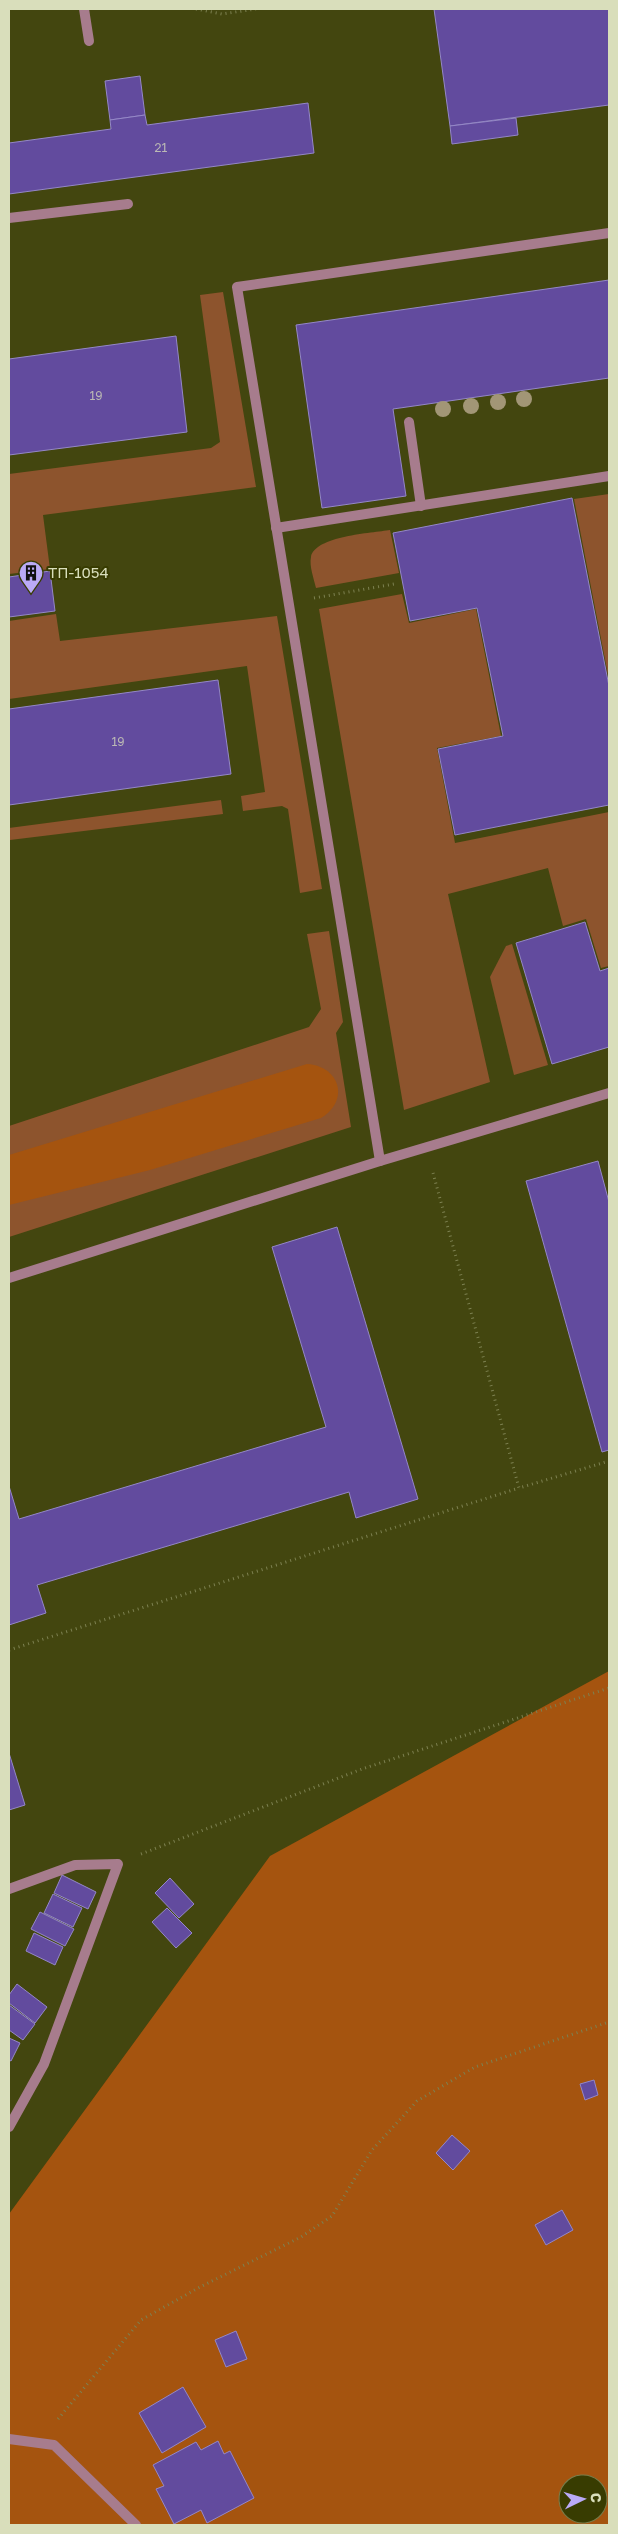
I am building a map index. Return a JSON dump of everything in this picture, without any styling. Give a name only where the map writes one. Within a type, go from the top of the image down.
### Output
[{"type":"lane","points":[[84,9],[89,41]]},
{"type":"lane","points":[[9,218],[128,204]]},
{"type":"lane","points":[[380,1161],[237,287],[609,233]]},
{"type":"lane","points":[[409,422],[421,506]]},
{"type":"lane","points":[[276,528],[609,476]]},
{"type":"lane","points":[[9,1278],[380,1161],[609,1093]]},
{"type":"lane","points":[[9,1890],[75,1866],[118,1864],[44,2064],[9,2127]]},
{"type":"lane","points":[[9,2439],[54,2446],[136,2525]]},
{"type":"path","points":[[196,9],[222,14],[256,9]]},
{"type":"path","points":[[289,602],[394,584]]},
{"type":"path","points":[[426,1148],[519,1488]]},
{"type":"path","points":[[9,1650],[609,1461]]},
{"type":"path","points":[[118,1864],[362,1768],[609,1688]]},
{"type":"path","points":[[39,2443],[141,2320],[200,2287],[301,2237],[332,2216],[372,2150],[417,2101],[475,2067],[609,2022]]},
{"type":"shaded area","points":[[223,292],[256,487],[43,515],[50,569],[9,574],[9,474],[211,448],[220,442],[200,295]]},
{"type":"shaded area","points":[[609,494],[609,680],[574,499]]},
{"type":"shaded area","points":[[390,530],[399,573],[316,588],[311,557],[322,544],[358,534]]},
{"type":"shaded area","points":[[402,594],[409,623],[476,609],[501,736],[437,748],[455,843],[609,812],[609,966],[601,968],[586,919],[563,926],[548,868],[448,894],[490,1082],[404,1110],[319,609]]},
{"type":"shaded area","points":[[56,614],[60,641],[277,616],[322,889],[300,893],[288,809],[282,806],[243,811],[241,796],[265,792],[247,666],[9,699],[9,621]]},
{"type":"shaded area","points":[[221,800],[223,814],[10,840],[9,828]]},
{"type":"shaded area","points":[[329,931],[343,1022],[336,1033],[351,1127],[9,1237],[9,1126],[309,1027],[321,1009],[307,934]]},
{"type":"shaded area","points":[[512,944],[548,1065],[514,1075],[490,977],[506,946]]},
{"type":"shaded area","points":[[307,1064],[318,1066],[327,1071],[334,1077],[337,1085],[336,1103],[321,1118],[150,1170],[9,1205],[9,1155]]},
{"type":"shaded area","points":[[609,1671],[609,2525],[9,2525],[9,2214],[270,1856]]},
{"type":"building","points":[[434,9],[609,9],[609,105],[450,126]]},
{"type":"building","points":[[140,76],[145,115],[110,120],[105,81]]},
{"type":"building","points":[[308,103],[314,153],[9,194],[9,143],[111,129],[110,120],[145,115],[147,125]]},
{"type":"building","points":[[516,118],[518,135],[452,144],[450,126]]},
{"type":"building","points":[[609,280],[609,378],[393,409],[406,496],[322,508],[296,325]]},
{"type":"building","points":[[176,336],[187,432],[9,455],[9,359]]},
{"type":"building","points":[[572,498],[609,686],[609,805],[455,835],[438,749],[503,736],[477,608],[410,621],[393,533]]},
{"type":"building","name":"ТП-1054","points":[[50,571],[55,611],[9,617],[9,577]]},
{"type":"building","points":[[218,680],[231,774],[9,805],[9,709]]},
{"type":"building","points":[[585,922],[600,971],[609,968],[609,1047],[552,1064],[516,943]]},
{"type":"building","points":[[598,1161],[609,1202],[609,1450],[602,1452],[526,1181]]},
{"type":"building","points":[[337,1227],[418,1499],[356,1518],[349,1492],[37,1585],[46,1613],[9,1625],[9,1486],[19,1519],[326,1427],[272,1247]]},
{"type":"building","points":[[9,1753],[25,1805],[9,1810]]},
{"type":"building","points":[[62,1875],[96,1892],[88,1909],[54,1893]]},
{"type":"building","points":[[170,1878],[194,1904],[179,1918],[155,1893]]},
{"type":"building","points":[[53,1894],[82,1908],[73,1927],[44,1913]]},
{"type":"building","points":[[167,1908],[192,1933],[176,1948],[152,1922]]},
{"type":"building","points":[[40,1912],[74,1929],[65,1946],[31,1929]]},
{"type":"building","points":[[34,1933],[63,1947],[55,1965],[26,1951]]},
{"type":"building","points":[[17,1984],[47,2007],[35,2023],[9,2003],[9,1995]]},
{"type":"building","points":[[9,2005],[35,2024],[23,2040],[9,2030]]},
{"type":"building","points":[[9,2038],[20,2043],[11,2061],[9,2060]]},
{"type":"building","points":[[594,2080],[598,2095],[585,2100],[580,2084]]},
{"type":"building","points":[[452,2135],[470,2151],[453,2170],[436,2153]]},
{"type":"building","points":[[562,2210],[573,2230],[546,2245],[535,2225]]},
{"type":"building","points":[[236,2331],[247,2359],[226,2367],[215,2340]]},
{"type":"building","points":[[183,2387],[206,2427],[162,2453],[139,2413]]},
{"type":"building","points":[[218,2441],[224,2454],[230,2451],[254,2498],[207,2523],[201,2510],[174,2524],[156,2489],[164,2486],[153,2465],[196,2442],[201,2450]]},
{"type":"place","name":"ТП-1054","points":[[31,594]]}]
